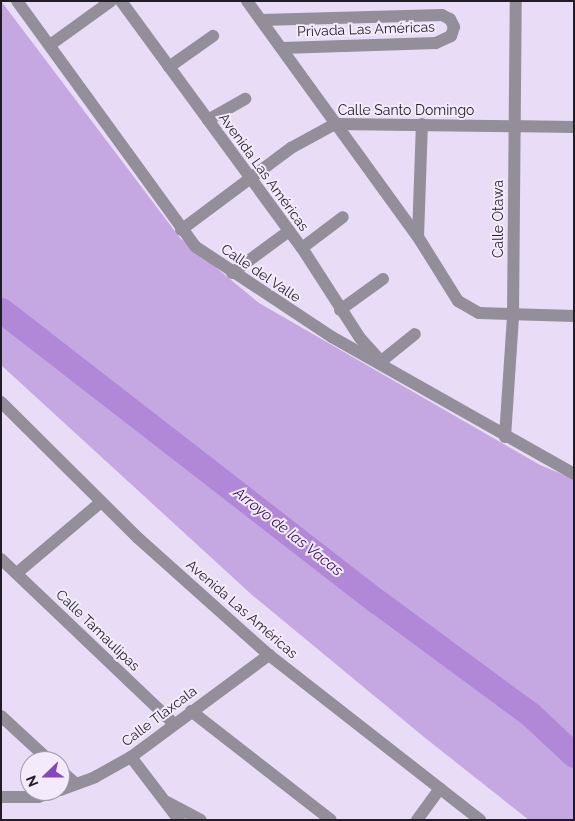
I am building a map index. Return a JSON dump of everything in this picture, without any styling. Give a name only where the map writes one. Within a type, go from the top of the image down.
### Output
[{"type":"street","name":"Calle del Valle","points":[[17,1],[181,230],[196,247],[232,273],[505,437],[574,474]]},
{"type":"street","points":[[50,45],[111,1]]},
{"type":"street","name":"Avenida Las Américas","points":[[121,1],[302,248],[340,310],[360,338],[381,362]]},
{"type":"street","points":[[247,1],[418,237],[458,301],[479,313],[513,316],[574,316]]},
{"type":"street","name":"Calle Otawa","points":[[505,437],[513,316],[516,1]]},
{"type":"street","name":"Privada Las Américas","points":[[261,20],[442,16],[450,19],[454,27],[450,36],[436,43],[282,48]]},
{"type":"street","points":[[169,68],[213,36]]},
{"type":"street","points":[[208,120],[245,99]]},
{"type":"street","name":"Calle Santo Domingo","points":[[181,230],[291,148],[335,124],[574,127]]},
{"type":"street","points":[[418,237],[422,124]]},
{"type":"street","points":[[302,248],[343,217]]},
{"type":"street","points":[[232,273],[289,231]]},
{"type":"street","points":[[340,310],[384,279]]},
{"type":"street","points":[[381,362],[416,334]]},
{"type":"street","name":"Avenida Las Américas","points":[[1,402],[101,502],[270,655],[480,820]]},
{"type":"street","points":[[18,573],[101,502]]},
{"type":"street","name":"Calle Tamaulipas","points":[[1,559],[18,573],[173,723]]},
{"type":"street","name":"Calle Tlaxcala","points":[[70,786],[130,757],[173,723],[270,655]]},
{"type":"street","points":[[191,711],[331,820]]},
{"type":"street","points":[[1,716],[39,751]]},
{"type":"street","points":[[130,757],[179,820]]},
{"type":"street","points":[[70,779],[76,784]]},
{"type":"street","points":[[417,820],[440,788]]},
{"type":"street","points":[[1,797],[20,797]]},
{"type":"street","points":[[164,801],[201,820]]},
{"type":"shaded area","points":[[1,1],[180,238],[259,303],[540,465],[574,479],[574,820],[529,820],[424,737],[251,594],[1,365]]},
{"type":"waterway","name":"Arroyo de las Vacas","points":[[1,310],[378,602],[530,714],[574,755]]}]
